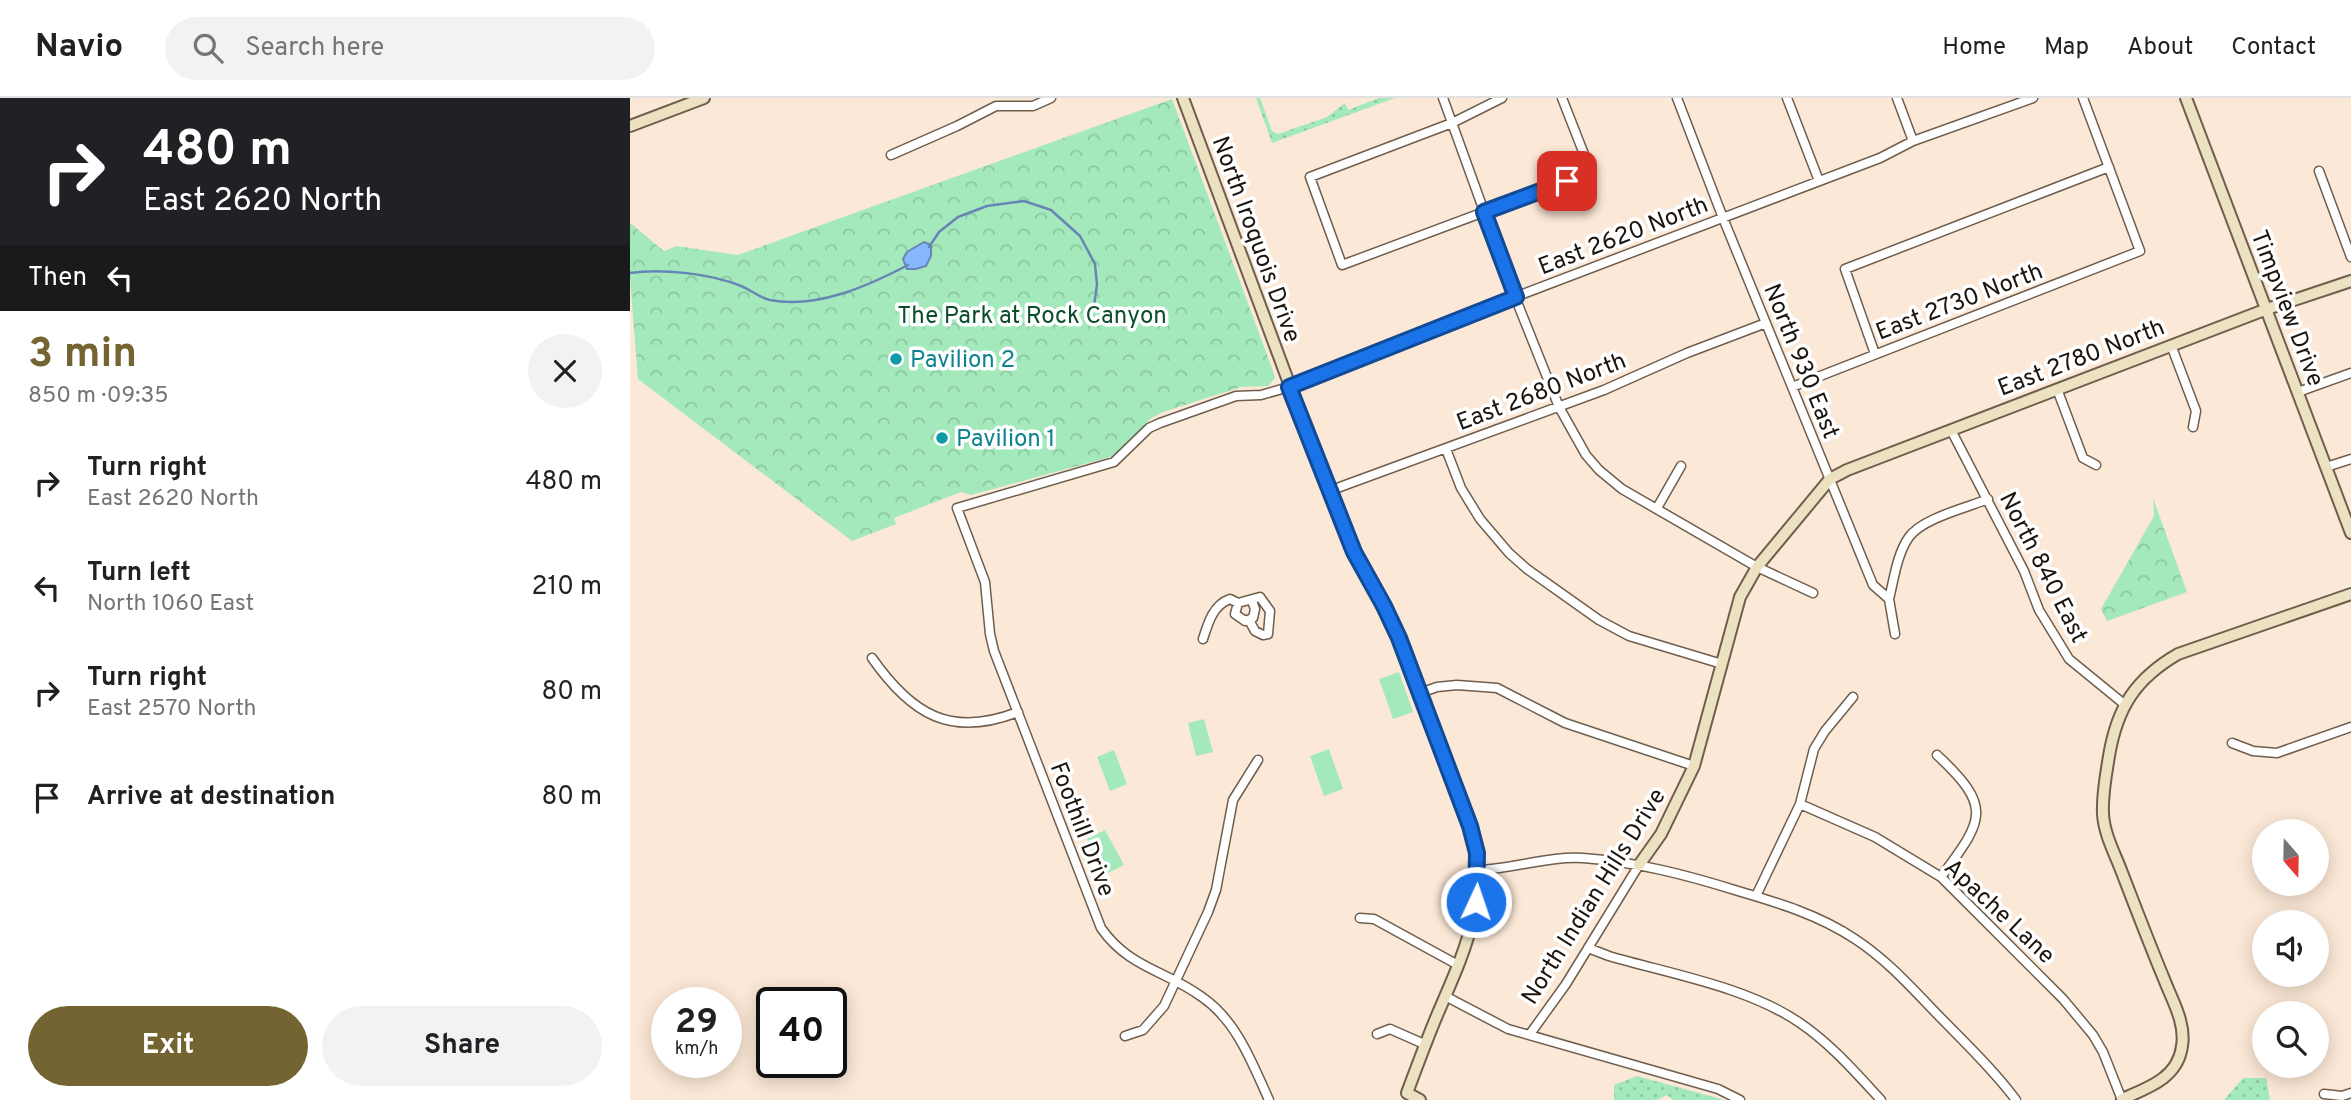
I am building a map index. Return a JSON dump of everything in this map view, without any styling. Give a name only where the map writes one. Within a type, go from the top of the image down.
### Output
[{"type":"street","points":[[630,126],[678,102],[704,98]]},
{"type":"street","points":[[891,155],[996,106],[1032,106],[1051,98]]},
{"type":"street","name":"North Iroquois Drive","points":[[1183,98],[1329,491],[1354,552],[1399,638],[1470,826],[1477,853],[1476,902],[1471,932],[1424,1044],[1406,1097]]},
{"type":"street","points":[[1443,98],[1559,407],[1576,439],[1599,470],[1622,489],[1757,567],[1813,593]]},
{"type":"street","points":[[1502,98],[1452,123],[1310,177],[1342,265],[1591,172],[1562,98]]},
{"type":"street","name":"North 930 East","points":[[1677,98],[1723,218],[1873,585],[1889,599],[1895,634]]},
{"type":"street","points":[[1787,98],[1819,181]]},
{"type":"street","points":[[1897,98],[1913,141]]},
{"type":"street","name":"East 2620 North","points":[[957,508],[1074,473],[1100,468],[1114,462],[1149,428],[1160,423],[1236,396],[1261,395],[1289,387],[1880,158],[1913,141],[2033,98]]},
{"type":"street","points":[[1875,354],[1844,269],[2109,167],[2083,98]]},
{"type":"street","name":"Timpview Drive","points":[[2186,98],[2351,533]]},
{"type":"street","name":"East 2730 North","points":[[1792,387],[2140,251],[2109,167]]},
{"type":"street","points":[[2319,172],[2351,257]]},
{"type":"street","name":"East 2780 North","points":[[1830,479],[1847,470],[2171,345],[2351,281]]},
{"type":"street","name":"East 2680 North","points":[[1329,491],[1604,390],[1687,353],[1766,323]]},
{"type":"street","points":[[2171,345],[2196,411],[2193,427]]},
{"type":"street","points":[[2298,392],[2351,373]]},
{"type":"street","points":[[2057,389],[2083,458],[2096,465]]},
{"type":"street","name":"North 840 East","points":[[1951,430],[2024,571],[2039,610],[2068,659],[2124,704]]},
{"type":"street","points":[[1446,449],[1461,488],[1480,519],[1509,553],[1536,576],[1599,621],[1629,636],[1722,664]]},
{"type":"street","points":[[2326,467],[2351,458]]},
{"type":"street","points":[[1657,508],[1681,466]]},
{"type":"street","name":"North Indian Hills Drive","points":[[1530,1034],[1566,984],[1661,834],[1694,766],[1736,608],[1757,567],[1830,479]]},
{"type":"street","points":[[1889,599],[1899,561],[1911,534],[1926,523],[1987,499]]},
{"type":"street","name":"Foothill Drive","points":[[957,508],[985,582],[994,651],[1101,928],[1128,957],[1204,998],[1228,1023],[1244,1046],[1269,1100]]},
{"type":"street","points":[[2121,1100],[2167,1076],[2177,1063],[2183,1044],[2181,1023],[2103,817],[2103,796],[2114,727],[2124,704],[2143,681],[2164,662],[2178,654],[2351,594]]},
{"type":"street","points":[[1249,620],[1255,631],[1268,634],[1270,611],[1260,597],[1238,603],[1235,614],[1241,619],[1249,620],[1255,615],[1252,601]]},
{"type":"street","points":[[1203,639],[1209,620],[1218,606],[1230,599],[1238,603]]},
{"type":"street","points":[[872,658],[883,673],[919,708],[936,717],[972,724],[996,720],[1018,712]]},
{"type":"street","points":[[1420,693],[1437,687],[1457,685],[1497,688],[1565,723],[1694,766]]},
{"type":"street","points":[[1756,896],[1800,804],[1814,749],[1853,697]]},
{"type":"street","points":[[2232,743],[2252,751],[2277,752],[2351,727]]},
{"type":"street","points":[[1937,755],[1970,790],[1977,809],[1976,826],[1970,838],[1941,877]]},
{"type":"street","points":[[1125,1036],[1143,1030],[1164,1006],[1216,890],[1233,800],[1258,760]]},
{"type":"street","name":"Apache Lane","points":[[1800,804],[1875,837],[1941,877],[2079,1018],[2103,1052],[2121,1100]]},
{"type":"street","points":[[1478,870],[1497,870],[1549,860],[1582,858],[1639,865],[1671,870],[1810,914],[1875,954],[1913,988],[1990,1068],[2015,1100]]},
{"type":"street","points":[[1360,918],[1374,919],[1458,965]]},
{"type":"street","points":[[1588,948],[1609,957],[1750,996],[1781,1011],[1826,1043],[1881,1100]]},
{"type":"street","points":[[1445,996],[1508,1029],[1717,1090],[1740,1100]]},
{"type":"street","points":[[1377,1034],[1390,1029],[1424,1044]]},
{"type":"street","points":[[2324,1094],[2342,1096],[2351,1093]]},
{"type":"street","points":[[1406,1097],[1420,1100]]},
{"type":"green space","points":[[1256,98],[1260,98],[1272,131],[1278,134],[1327,117],[1345,103],[1348,110],[1379,98],[1395,98],[1272,143]]},
{"type":"green space","name":"The Park at Rock Canyon","points":[[1172,99],[1272,368],[1275,378],[1268,386],[1241,387],[1163,412],[1150,419],[1122,451],[1114,456],[971,495],[961,492],[894,518],[896,524],[852,541],[638,379],[630,278],[630,223],[664,251],[677,246],[738,255]]},
{"type":"green space","points":[[2153,498],[2187,592],[2107,621],[2101,609],[2154,516]]},
{"type":"green space","points":[[1399,672],[1413,712],[1393,719],[1379,679]]},
{"type":"green space","points":[[1204,719],[1213,752],[1196,756],[1188,723]]},
{"type":"green space","points":[[1329,749],[1343,789],[1324,796],[1310,756]]},
{"type":"green space","points":[[1114,750],[1127,784],[1110,791],[1097,757]]},
{"type":"green space","points":[[1105,830],[1124,865],[1106,874],[1087,839]]},
{"type":"green space","points":[[1637,1076],[1725,1100],[1673,1100],[1667,1095],[1657,1100],[1614,1100],[1614,1085]]},
{"type":"green space","points":[[2243,1078],[2266,1078],[2270,1100],[2224,1100]]},
{"type":"water","points":[[924,242],[931,245],[931,256],[926,266],[907,269],[903,259],[907,252]]},
{"type":"waterway","points":[[929,247],[939,232],[958,217],[987,206],[1024,201],[1051,210],[1080,236],[1095,264],[1097,285],[1094,306],[1098,310],[1122,313]]},
{"type":"waterway","points":[[630,273],[657,271],[702,275],[741,286],[766,299],[788,302],[842,294],[908,265]]},
{"type":"place","name":"Pavilion 2","points":[[896,359]]},
{"type":"place","name":"Pavilion 1","points":[[942,438]]},
{"type":"route","points":[[1476,902],[1477,853],[1470,826],[1399,638],[1354,552],[1289,387],[1516,297],[1484,212],[1567,181]]}]
